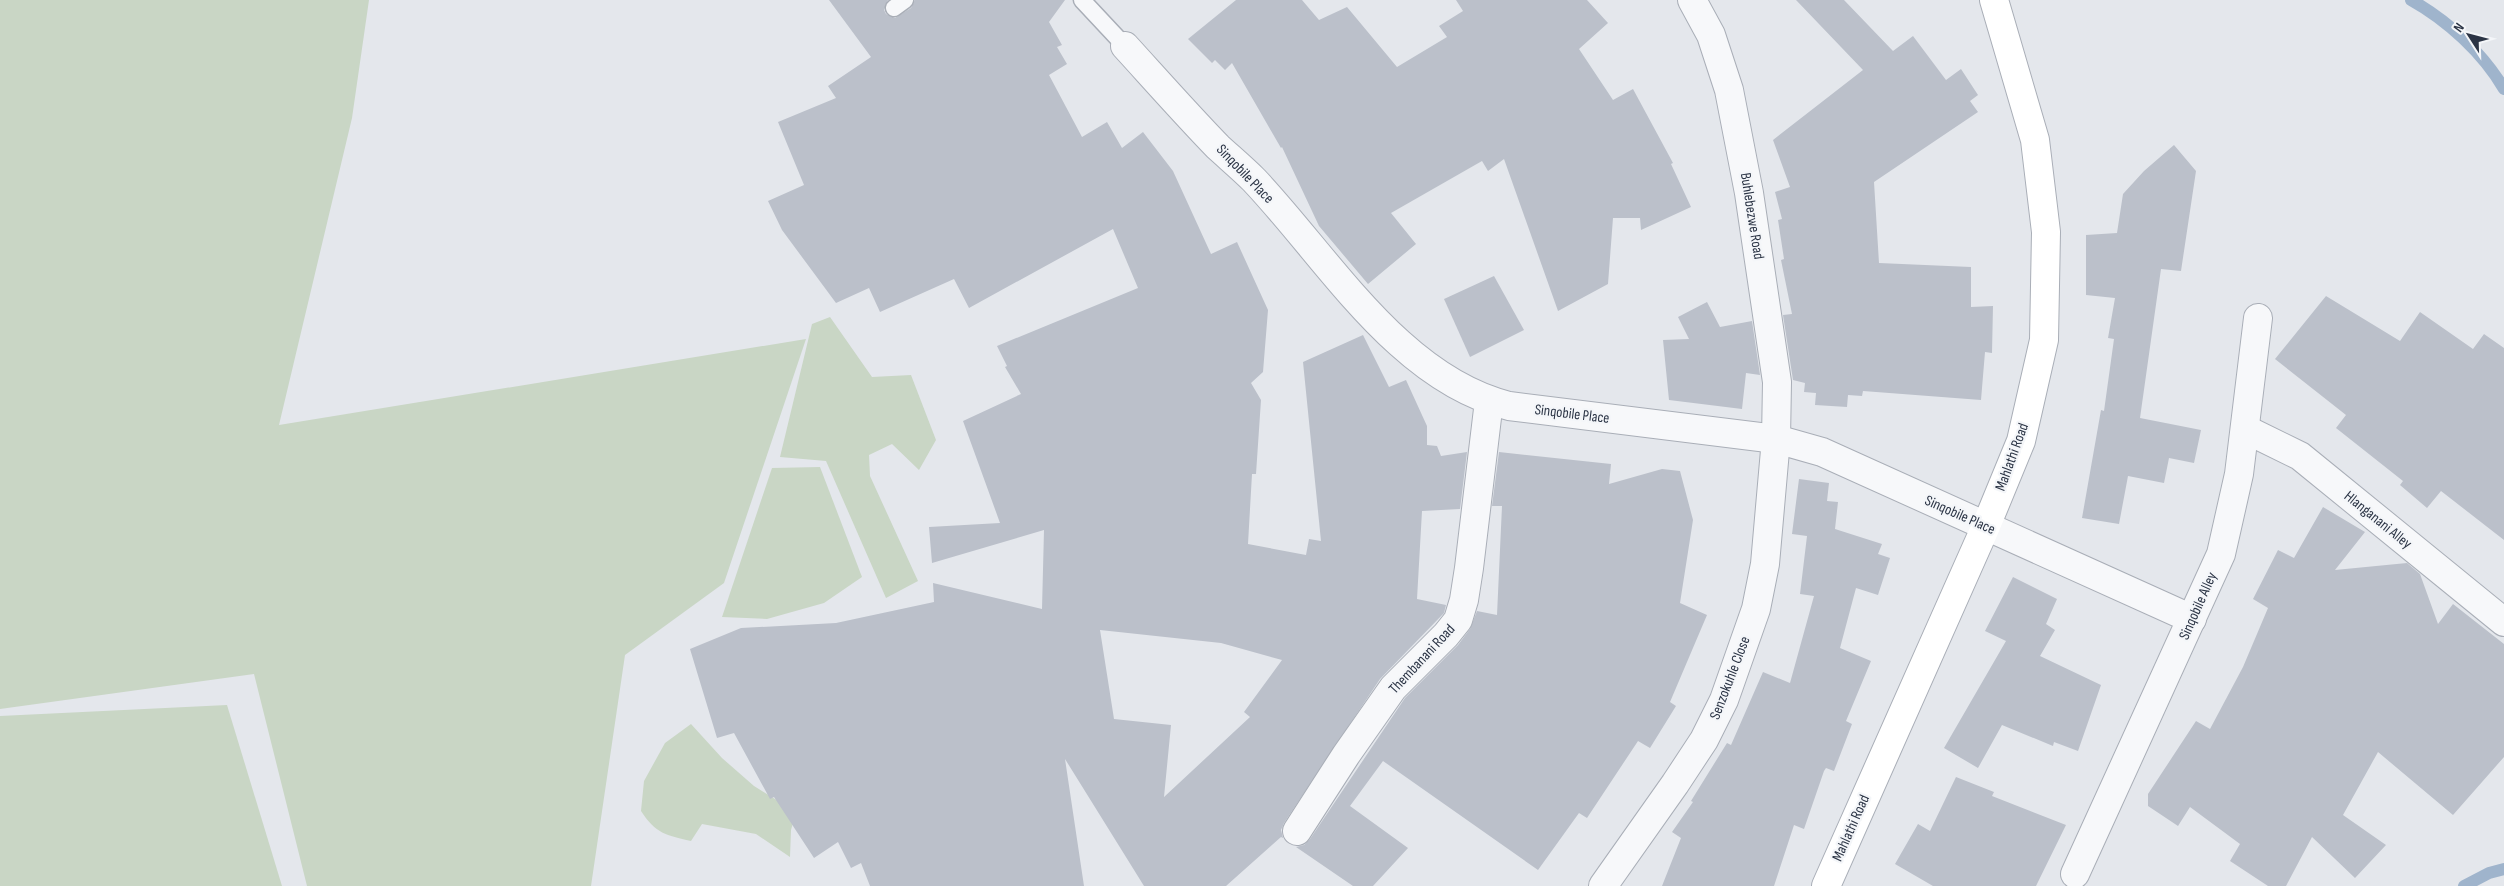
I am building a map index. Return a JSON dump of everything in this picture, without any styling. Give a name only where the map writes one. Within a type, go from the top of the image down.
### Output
[{"type":"street","name":"Buhlebezwe Road","points":[[1692,0],[1711,35],[1729,90],[1745,171],[1777,382],[1776,439]]},
{"type":"street","name":"Mahlathi Road","points":[[1826,886],[1986,526],[2021,441],[2044,340],[2046,232],[2035,140],[1994,0]]},
{"type":"street","name":"Sinqobile Place","points":[[1125,46],[1218,147],[1254,180],[1360,304],[1396,340],[1434,370],[1490,401],[1509,406],[1776,439],[1822,452],[2192,619]]},
{"type":"street","name":"Sinqobile Alley","points":[[2075,874],[2221,554],[2239,474],[2258,318]]},
{"type":"street","name":"Thembanani Road","points":[[1297,832],[1346,755],[1393,688],[1446,636],[1458,620],[1469,568],[1490,401]]},
{"type":"street","name":"Hlanganani Alley","points":[[2245,429],[2300,456],[2504,622]]},
{"type":"street","name":"Senzokuhle Close","points":[[1603,886],[1676,784],[1704,740],[1724,700],[1756,609],[1761,582],[1776,439]]},
{"type":"lane","name":"Sinqobile Place","points":[[1082,0],[1125,46]]},
{"type":"green space","points":[[0,0],[369,0],[352,118],[279,425],[806,339],[724,583],[625,655],[591,886],[307,886],[254,674],[0,709]]},
{"type":"green space","points":[[830,317],[872,377],[911,375],[936,440],[919,470],[892,444],[869,455],[870,476],[918,581],[886,598],[826,461],[780,457],[812,324]]},
{"type":"green space","points":[[820,467],[862,577],[824,603],[767,619],[722,617],[772,468]]},
{"type":"green space","points":[[227,705],[282,886],[0,886],[0,716]]},
{"type":"green space","points":[[691,724],[722,758],[754,786],[796,812],[791,830],[790,857],[756,834],[702,824],[691,841],[662,832],[646,819],[641,811],[644,781],[665,743]]},
{"type":"building","points":[[829,0],[888,0],[884,10],[886,14],[895,18],[911,8],[915,0],[1065,0],[1049,22],[1062,45],[1057,47],[1067,64],[1049,75],[1082,137],[1107,122],[1122,148],[1143,132],[1173,171],[1211,254],[1237,242],[1268,310],[1263,372],[1251,383],[1261,400],[1256,474],[1252,474],[1248,544],[1306,555],[1309,539],[1321,541],[1303,362],[1363,335],[1389,387],[1406,380],[1427,426],[1427,445],[1437,446],[1441,456],[1467,452],[1460,509],[1422,511],[1417,599],[1446,605],[1444,613],[1380,679],[1284,823],[1281,830],[1283,838],[1281,837],[1226,886],[1144,886],[1065,759],[1084,886],[870,886],[861,863],[851,868],[838,842],[814,858],[774,797],[770,799],[734,733],[717,738],[690,649],[741,628],[836,623],[934,602],[933,583],[1042,609],[1044,530],[932,563],[929,527],[1000,523],[963,421],[1021,394],[1005,367],[1007,366],[997,346],[1138,288],[1113,229],[969,308],[954,279],[880,312],[869,288],[836,303],[782,230],[768,201],[804,185],[778,122],[836,98],[828,86],[871,57]],"holes":[[[1100,630],[1221,643],[1282,660],[1244,712],[1250,717],[1164,797],[1171,725],[1114,719]]]},
{"type":"building","points":[[1236,0],[1302,0],[1319,20],[1347,7],[1397,67],[1447,37],[1439,26],[1463,11],[1456,0],[1587,0],[1608,23],[1579,49],[1613,100],[1633,89],[1673,163],[1671,164],[1691,207],[1641,230],[1640,218],[1613,218],[1608,284],[1558,311],[1504,159],[1488,171],[1482,161],[1391,213],[1416,244],[1368,284],[1319,226],[1282,147],[1232,63],[1225,70],[1215,60],[1212,63],[1188,39]]},
{"type":"building","points":[[1796,0],[1844,0],[1893,51],[1913,36],[1946,80],[1961,69],[1978,95],[1970,101],[1978,112],[1874,182],[1879,263],[1971,267],[1971,307],[1993,306],[1992,353],[1985,352],[1981,400],[1863,391],[1862,396],[1848,395],[1847,407],[1815,405],[1816,393],[1804,392],[1805,383],[1793,380],[1783,315],[1792,314],[1781,260],[1784,259],[1778,220],[1782,219],[1775,192],[1790,187],[1773,140],[1863,70]]},
{"type":"building","points":[[2174,145],[2196,171],[2181,271],[2161,269],[2140,418],[2201,430],[2194,463],[2169,458],[2164,483],[2128,476],[2119,524],[2082,518],[2101,410],[2104,411],[2114,339],[2108,338],[2115,298],[2086,295],[2086,235],[2117,233],[2123,194],[2144,171]]},
{"type":"building","points":[[1494,276],[1524,330],[1470,357],[1444,299]]},
{"type":"building","points":[[2326,296],[2400,341],[2420,312],[2473,349],[2484,334],[2504,348],[2504,540],[2441,491],[2427,508],[2400,485],[2403,481],[2336,428],[2346,415],[2275,359]]},
{"type":"building","points":[[1707,302],[1720,327],[1752,321],[1760,375],[1746,373],[1742,409],[1669,400],[1663,340],[1689,339],[1678,317]]},
{"type":"building","points":[[1499,452],[1611,464],[1609,484],[1662,469],[1680,471],[1693,520],[1680,603],[1707,615],[1670,702],[1676,706],[1650,748],[1638,741],[1587,818],[1579,813],[1538,870],[1383,761],[1350,806],[1408,848],[1373,886],[1353,886],[1296,847],[1304,845],[1310,839],[1405,698],[1458,645],[1470,629],[1477,611],[1497,615],[1502,506],[1492,506]]},
{"type":"building","points":[[1799,479],[1829,483],[1827,501],[1838,502],[1835,529],[1882,544],[1878,554],[1890,558],[1878,595],[1856,588],[1840,648],[1871,661],[1846,721],[1852,724],[1834,771],[1826,768],[1824,771],[1804,829],[1794,825],[1774,886],[1662,886],[1681,838],[1672,832],[1693,802],[1691,801],[1727,743],[1731,745],[1763,672],[1790,683],[1814,596],[1800,594],[1807,536],[1792,534]]},
{"type":"building","points":[[2323,507],[2365,532],[2335,570],[2407,563],[2420,574],[2438,624],[2453,604],[2504,644],[2504,757],[2453,815],[2378,752],[2343,815],[2386,845],[2355,878],[2312,837],[2286,886],[2268,886],[2230,861],[2240,844],[2190,807],[2178,826],[2148,806],[2148,794],[2196,721],[2210,729],[2243,667],[2268,608],[2253,599],[2278,550],[2294,558]]},
{"type":"building","points":[[2013,577],[2057,599],[2046,624],[2055,630],[2040,656],[2101,685],[2078,751],[2054,742],[2053,746],[2002,725],[1978,768],[1944,748],[2006,641],[1985,631]]},
{"type":"building","points":[[1956,777],[1994,792],[1992,796],[2066,825],[2036,886],[1933,886],[1895,864],[1918,824],[1930,831]]},
{"type":"waterway","points":[[2411,0],[2438,17],[2463,38],[2486,63],[2504,89]]},
{"type":"waterway","points":[[2464,886],[2489,873],[2504,869]]}]
